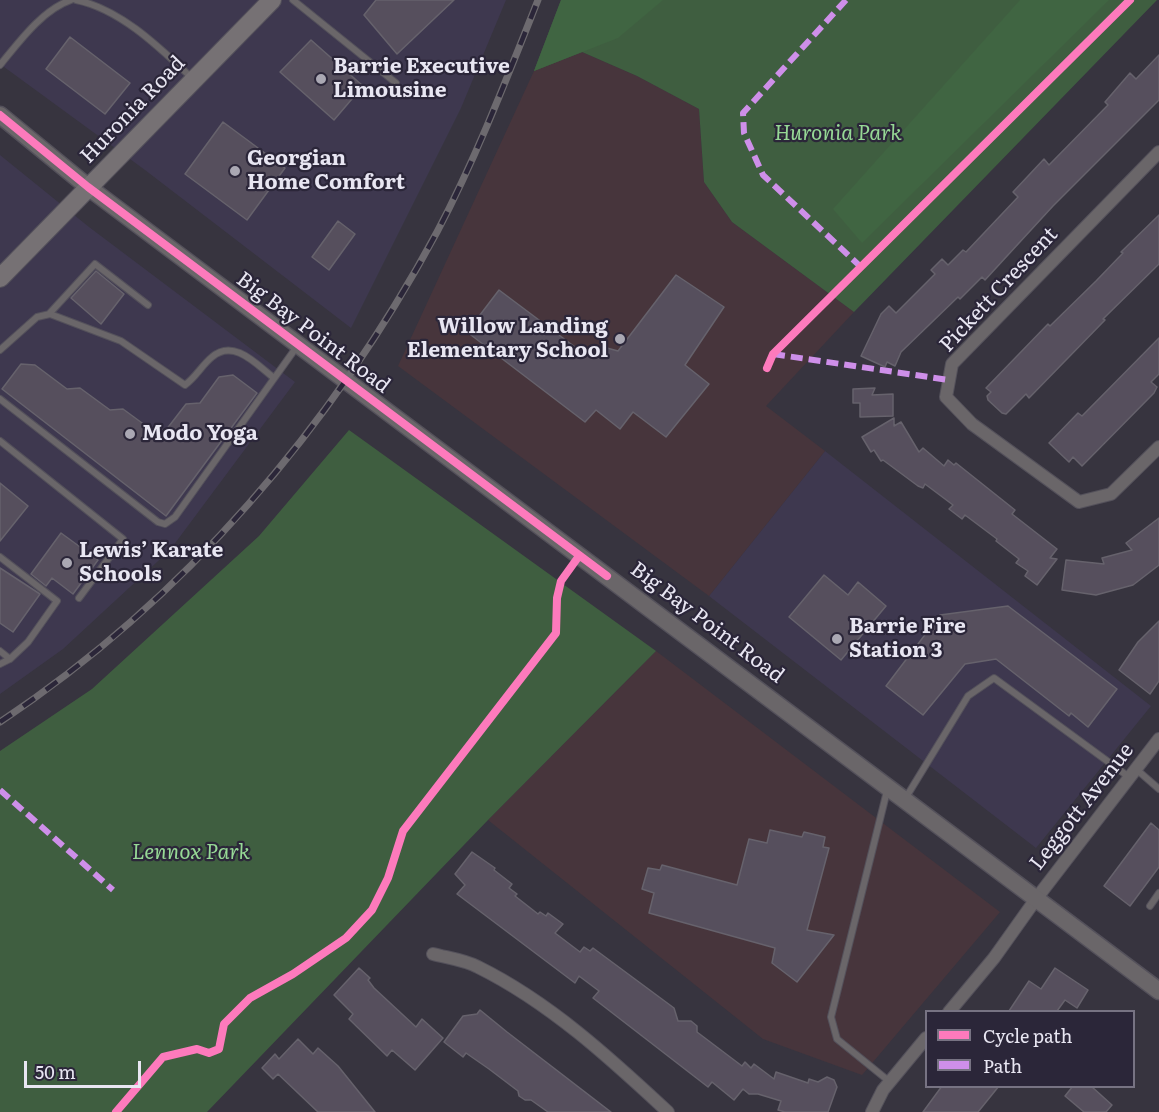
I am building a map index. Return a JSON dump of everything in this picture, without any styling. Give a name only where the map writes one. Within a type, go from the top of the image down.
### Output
[{"type":"main road","name":"Huronia Road","points":[[0,278],[272,0]]},
{"type":"street","name":"Big Bay Point Road","points":[[0,115],[88,188],[1159,991]]},
{"type":"street","name":"Pickett Crescent","points":[[1159,152],[952,364],[946,397],[972,424],[1079,502],[1111,495],[1159,447]]},
{"type":"street","name":"Leggott Avenue","points":[[950,1010],[994,958],[1036,899],[1159,739]]},
{"type":"street","points":[[434,954],[476,966],[538,1003],[609,1057],[668,1112]]},
{"type":"street","points":[[872,1112],[890,1082],[925,1040]]},
{"type":"lane","points":[[0,65],[36,24],[53,9],[71,0]]},
{"type":"lane","points":[[76,0],[89,3],[120,20],[163,51],[194,80]]},
{"type":"lane","points":[[293,0],[396,83]]},
{"type":"lane","points":[[0,350],[37,317],[49,314],[95,264],[148,305]]},
{"type":"lane","points":[[49,314],[121,341],[185,385],[213,356],[228,350],[242,353],[274,378]]},
{"type":"lane","points":[[0,399],[158,522],[165,524],[175,517],[298,345]]},
{"type":"lane","points":[[0,441],[123,539],[79,598]]},
{"type":"lane","points":[[0,557],[57,601],[28,642],[10,659],[0,664]]},
{"type":"lane","points":[[0,651],[10,659]]},
{"type":"lane","points":[[904,800],[968,696],[993,678],[1159,789]]},
{"type":"lane","points":[[888,788],[831,1017],[837,1038],[890,1082]]},
{"type":"lane","points":[[1150,906],[1159,893]]},
{"type":"shaded area","points":[[0,0],[506,0],[461,108],[351,328],[145,170],[0,64]]},
{"type":"shaded area","name":"Willow Landing Elementary School","points":[[582,52],[637,76],[699,109],[704,182],[732,222],[854,312],[766,406],[825,451],[709,596],[398,366],[534,71]]},
{"type":"shaded area","points":[[0,155],[89,227],[295,382],[170,550],[63,649],[0,694]]},
{"type":"shaded area","points":[[825,451],[1151,706],[1036,848],[709,596]]},
{"type":"shaded area","points":[[656,651],[1000,912],[862,1075],[763,1039],[488,820]]},
{"type":"green space","name":"Huronia Park","points":[[561,0],[1157,0],[854,312],[732,222],[704,182],[699,109],[637,76],[582,52],[534,71]]},
{"type":"green space","points":[[561,0],[663,0],[618,38],[534,71]]},
{"type":"green space","points":[[1020,0],[1109,0],[862,243],[833,209]]},
{"type":"green space","name":"Lennox Park","points":[[349,430],[656,651],[488,820],[207,1112],[0,1112],[0,751],[92,689],[259,536]]},
{"type":"building","points":[[376,0],[454,0],[397,54],[364,15]]},
{"type":"building","points":[[70,37],[130,83],[105,114],[46,69]]},
{"type":"building","name":"Barrie Executive Limousine","points":[[311,40],[363,86],[334,120],[280,72]]},
{"type":"building","points":[[1159,55],[1159,100],[1053,206],[985,280],[982,277],[960,299],[958,297],[901,352],[895,366],[887,362],[885,367],[861,356],[881,314],[889,306],[896,313],[935,274],[931,270],[942,259],[948,265],[963,250],[966,252],[1018,197],[1013,192],[1044,159],[1049,165],[1108,105],[1105,102],[1130,73],[1136,79]]},
{"type":"building","name":"Georgian Home Comfort","points":[[223,122],[285,168],[247,220],[185,174]]},
{"type":"building","points":[[1159,215],[1159,264],[1103,319],[1105,320],[1029,398],[1026,394],[1006,414],[1002,413],[988,400],[987,396],[991,392],[986,388],[1048,324],[1050,326],[1096,281],[1123,253],[1121,252]]},
{"type":"building","points":[[338,221],[355,234],[329,270],[312,257]]},
{"type":"building","points":[[96,271],[124,294],[101,324],[71,298]]},
{"type":"building","points":[[676,275],[724,307],[685,365],[709,384],[666,437],[633,412],[620,429],[596,410],[585,422],[467,332],[499,290],[587,356],[595,350],[607,348],[618,351]]},
{"type":"building","points":[[1159,338],[1159,374],[1151,382],[1157,387],[1154,393],[1082,466],[1073,457],[1069,462],[1049,443],[1078,413],[1082,416]]},
{"type":"building","points":[[21,364],[35,365],[67,389],[80,388],[110,410],[123,409],[153,431],[166,430],[186,404],[200,403],[219,377],[233,375],[257,393],[166,516],[2,389]]},
{"type":"building","points":[[875,388],[872,395],[893,394],[893,416],[860,417],[860,403],[853,403],[853,389]]},
{"type":"building","points":[[894,418],[894,426],[901,422],[919,452],[923,448],[944,466],[948,460],[954,465],[956,463],[1015,510],[1012,514],[1057,549],[1050,558],[1057,559],[1037,585],[1025,576],[1028,571],[1016,563],[1019,559],[996,541],[997,539],[965,515],[962,519],[949,509],[953,505],[925,484],[923,488],[918,486],[883,460],[881,461],[874,450],[871,452],[862,437]]},
{"type":"building","points":[[0,483],[28,506],[0,541]]},
{"type":"building","points":[[1159,518],[1159,565],[1133,585],[1096,595],[1062,590],[1066,560],[1104,564],[1102,558],[1132,550],[1126,543]]},
{"type":"building","name":"Lewis’ Karate Schools","points":[[61,533],[98,560],[73,594],[52,578],[46,586],[31,574]]},
{"type":"building","points":[[0,568],[40,594],[13,632],[0,623]]},
{"type":"building","name":"Barrie Fire Station 3","points":[[824,575],[848,595],[858,582],[886,606],[841,660],[789,617]]},
{"type":"building","points":[[1008,606],[1117,689],[1088,727],[1071,713],[1069,716],[996,659],[965,664],[923,715],[886,686],[940,615]]},
{"type":"building","points":[[1159,621],[1159,681],[1150,694],[1119,670],[1138,642]]},
{"type":"building","points":[[1151,823],[1159,830],[1159,867],[1130,906],[1104,886]]},
{"type":"building","points":[[770,830],[802,837],[804,832],[825,837],[823,847],[829,848],[807,930],[834,935],[797,982],[772,963],[775,948],[649,913],[654,893],[642,889],[648,868],[660,870],[662,865],[737,885],[749,839],[767,843]]},
{"type":"building","points":[[472,852],[495,868],[494,870],[512,884],[509,888],[517,894],[515,896],[538,914],[540,912],[546,916],[548,913],[563,924],[555,933],[580,952],[584,947],[590,951],[593,948],[674,1008],[678,1021],[691,1021],[697,1026],[697,1032],[742,1066],[745,1062],[751,1068],[754,1064],[774,1079],[776,1072],[808,1083],[809,1079],[818,1082],[827,1077],[834,1080],[837,1087],[828,1112],[785,1112],[778,1110],[781,1101],[758,1094],[749,1094],[743,1089],[734,1100],[712,1082],[708,1087],[593,998],[599,991],[579,976],[575,983],[457,894],[465,885],[455,874]]},
{"type":"building","points":[[359,968],[370,978],[368,980],[374,988],[416,1027],[422,1019],[443,1038],[415,1070],[392,1050],[387,1056],[349,1019],[353,1014],[334,995]]},
{"type":"building","points":[[1055,968],[1088,990],[1077,1008],[1065,1000],[1058,1010],[1010,1010],[1029,981],[1041,989]]},
{"type":"building","points":[[480,1010],[611,1112],[548,1112],[531,1100],[525,1100],[519,1096],[518,1091],[466,1053],[463,1057],[444,1042],[463,1016],[477,1014]]},
{"type":"building","points":[[298,1039],[313,1054],[318,1048],[338,1066],[375,1112],[318,1112],[278,1074],[273,1079],[262,1068],[275,1054],[279,1059]]},
{"type":"building","points":[[941,1088],[997,1088],[978,1112],[923,1112]]},
{"type":"building","points":[[1071,1088],[1093,1088],[1112,1105],[1106,1112],[1084,1112],[1065,1096]]},
{"type":"railway","points":[[0,722],[68,674],[132,621],[192,564],[248,504],[301,440],[350,374],[396,304],[437,232],[478,147],[538,0]]},
{"type":"marked path","points":[[846,0],[743,113],[744,133],[763,175],[862,268]]},
{"type":"marked path","points":[[773,354],[949,380]]},
{"type":"marked path","points":[[0,790],[113,890]]},
{"type":"cycle path","points":[[767,368],[773,354],[1130,0]]},
{"type":"cycle path","points":[[0,115],[88,187],[607,576]]},
{"type":"cycle path","points":[[116,1112],[163,1057],[197,1049],[209,1053],[219,1049],[224,1024],[250,998],[293,974],[346,938],[372,910],[388,878],[403,831],[556,633],[557,598],[561,581],[579,556]]},
{"type":"place","name":"Barrie Executive Limousine","points":[[321,79]]},
{"type":"place","name":"Georgian Home Comfort","points":[[235,171]]},
{"type":"place","name":"Willow Landing Elementary School","points":[[620,339]]},
{"type":"place","name":"Modo Yoga","points":[[130,434]]},
{"type":"place","name":"Lewis’ Karate Schools","points":[[67,563]]},
{"type":"place","name":"Barrie Fire Station 3","points":[[837,639]]}]
